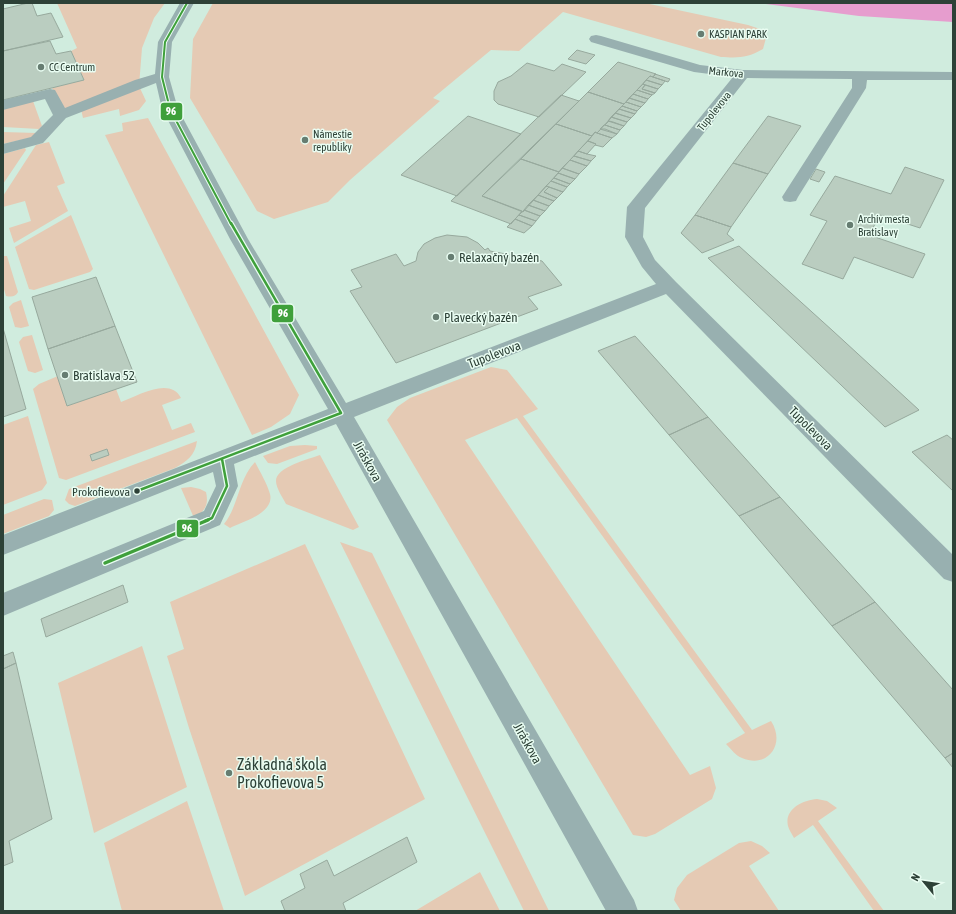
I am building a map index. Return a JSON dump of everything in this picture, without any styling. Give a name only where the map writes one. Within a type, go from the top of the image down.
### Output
[{"type":"street","name":"Jiráskova","points":[[187,3],[165,42],[162,77],[170,109],[239,239],[341,413],[623,911]]},
{"type":"street","name":"Markova","points":[[596,39],[699,69],[743,74],[953,76]]},
{"type":"street","name":"Tupolevova","points":[[743,74],[636,207],[634,237],[648,263],[669,286],[953,571]]},
{"type":"street","points":[[790,197],[859,88],[860,75]]},
{"type":"street","points":[[3,149],[37,140],[61,115],[140,83],[162,77]]},
{"type":"street","points":[[3,104],[50,93],[61,115]]},
{"type":"street","name":"Tupolevova","points":[[341,413],[400,392],[669,286]]},
{"type":"street","points":[[3,545],[341,413]]},
{"type":"street","points":[[3,606],[212,518],[227,486],[222,459]]},
{"type":"shaded area","points":[[57,3],[165,3],[154,18],[142,48],[139,86],[146,101],[139,110],[120,116],[119,109],[83,118],[80,105],[65,109],[52,88],[84,80],[71,51],[77,48]]},
{"type":"shaded area","name":"Námestie republiky","points":[[213,3],[645,3],[748,25],[760,29],[766,38],[763,49],[752,54],[738,57],[721,57],[563,12],[519,51],[491,50],[433,98],[440,101],[350,180],[328,202],[274,219],[257,211],[190,98],[193,39]]},
{"type":"shaded area","points":[[758,3],[953,3],[953,22],[859,16]]},
{"type":"shaded area","points":[[33,101],[42,126],[39,129],[3,127],[3,109]]},
{"type":"shaded area","points":[[148,118],[299,395],[290,414],[271,427],[252,435],[105,135],[123,131],[122,123]]},
{"type":"shaded area","points":[[3,132],[37,133],[38,136],[3,144]]},
{"type":"shaded area","points":[[49,142],[65,183],[57,186],[68,211],[14,243],[9,228],[31,221],[25,201],[3,207],[3,196],[36,145]]},
{"type":"shaded area","points":[[25,148],[26,150],[3,184],[3,154]]},
{"type":"shaded area","points":[[71,215],[93,269],[90,272],[34,290],[29,289],[15,247]]},
{"type":"shaded area","points":[[3,256],[7,256],[18,292],[13,296],[6,296],[3,286]]},
{"type":"shaded area","points":[[21,300],[29,326],[21,328],[15,327],[9,307],[13,303]]},
{"type":"shaded area","points":[[32,335],[43,370],[35,373],[28,371],[19,342],[23,337]]},
{"type":"shaded area","points":[[491,367],[507,370],[538,409],[523,416],[752,730],[771,721],[775,730],[775,746],[772,752],[767,757],[760,760],[751,761],[740,757],[726,744],[745,733],[517,418],[465,440],[690,775],[710,766],[716,788],[712,799],[655,834],[646,837],[633,835],[387,420],[397,407],[410,398]]},
{"type":"shaded area","points":[[58,376],[67,406],[116,389],[121,402],[144,392],[161,388],[169,388],[176,392],[181,398],[162,405],[172,430],[191,423],[195,432],[66,480],[59,478],[33,389],[39,384]]},
{"type":"shaded area","points":[[28,416],[47,483],[42,490],[3,505],[3,425]]},
{"type":"shaded area","points":[[197,441],[190,458],[175,468],[75,506],[69,504],[65,500],[69,489]]},
{"type":"shaded area","points":[[290,446],[317,446],[317,449],[277,464],[268,463],[263,456]]},
{"type":"shaded area","points":[[320,455],[359,527],[353,530],[286,504],[278,490],[276,481],[277,476],[281,472],[294,464]]},
{"type":"shaded area","points":[[255,462],[267,486],[270,494],[270,501],[263,512],[230,528],[224,524],[233,509],[249,469]]},
{"type":"shaded area","points":[[191,487],[206,492],[207,497],[205,507],[201,513],[194,518],[181,488]]},
{"type":"shaded area","points":[[44,499],[52,500],[54,510],[49,516],[3,534],[3,515]]},
{"type":"shaded area","points":[[340,542],[372,553],[549,911],[524,911]]},
{"type":"shaded area","points":[[305,544],[425,799],[245,896],[189,728],[167,656],[184,649],[170,602]]},
{"type":"shaded area","points":[[142,646],[187,787],[94,833],[58,683]]},
{"type":"shaded area","points":[[817,799],[827,801],[837,808],[818,821],[884,911],[874,911],[813,825],[794,838],[788,826],[789,815],[796,806],[806,801]]},
{"type":"shaded area","points":[[187,801],[224,911],[122,911],[104,843]]},
{"type":"shaded area","points":[[751,841],[762,846],[770,853],[749,866],[779,911],[681,911],[674,900],[677,888],[687,875],[739,843]]},
{"type":"shaded area","points":[[480,872],[500,911],[415,911]]},
{"type":"building","points":[[32,3],[37,16],[51,13],[63,37],[3,51],[3,9]]},
{"type":"building","name":"CC Centrum","points":[[50,41],[56,54],[71,51],[84,80],[3,100],[3,51]]},
{"type":"building","points":[[577,50],[595,55],[586,64],[568,59]]},
{"type":"building","points":[[618,62],[656,74],[653,77],[650,76],[624,104],[588,92]]},
{"type":"building","points":[[527,63],[554,71],[562,64],[586,72],[539,117],[498,104],[494,100],[494,91],[498,82],[511,76]]},
{"type":"building","points":[[655,74],[670,79],[668,82],[653,77]]},
{"type":"building","points":[[650,76],[665,81],[662,85],[646,80]]},
{"type":"building","points":[[646,80],[662,85],[658,89],[643,84]]},
{"type":"building","points":[[643,84],[645,85],[642,89],[655,93],[652,95],[637,90]]},
{"type":"building","points":[[645,85],[658,89],[655,93],[642,89]]},
{"type":"building","points":[[637,90],[652,95],[648,99],[633,94]]},
{"type":"building","points":[[588,92],[624,104],[597,133],[595,132],[592,136],[556,124]]},
{"type":"building","points":[[633,94],[648,99],[645,103],[629,98]]},
{"type":"building","points":[[561,95],[579,101],[482,196],[522,211],[511,224],[451,201]]},
{"type":"building","points":[[629,98],[645,103],[641,107],[626,102]]},
{"type":"building","points":[[626,102],[641,107],[637,111],[622,106]]},
{"type":"building","points":[[622,106],[637,111],[635,114],[619,109]]},
{"type":"building","points":[[619,109],[635,114],[631,118],[615,113]]},
{"type":"building","points":[[615,113],[631,118],[627,122],[611,117]]},
{"type":"building","points":[[468,116],[521,134],[457,196],[401,175]]},
{"type":"building","points":[[768,116],[801,126],[768,174],[733,163]]},
{"type":"building","points":[[611,117],[627,122],[624,126],[608,121]]},
{"type":"building","points":[[609,121],[624,126],[620,130],[605,125]]},
{"type":"building","points":[[556,124],[592,136],[559,172],[521,159]]},
{"type":"building","points":[[604,125],[620,130],[617,134],[600,129]]},
{"type":"building","points":[[601,129],[617,134],[612,138],[597,133]]},
{"type":"building","points":[[595,132],[612,138],[603,147],[595,145],[596,144],[588,141]]},
{"type":"building","points":[[588,141],[596,144],[587,154],[578,151]]},
{"type":"building","points":[[578,151],[596,156],[591,161],[574,156]]},
{"type":"building","points":[[574,156],[591,161],[587,166],[570,160]]},
{"type":"building","points":[[521,159],[559,172],[523,212],[482,196]]},
{"type":"building","points":[[570,160],[587,166],[579,174],[562,168]]},
{"type":"building","points":[[733,163],[768,174],[731,227],[695,215]]},
{"type":"building","name":"Archív mesta Bratislavy","points":[[905,167],[944,180],[920,228],[880,215],[869,235],[925,254],[913,278],[854,257],[843,279],[802,264],[827,221],[810,215],[835,176],[891,194]]},
{"type":"building","points":[[562,168],[579,174],[575,179],[558,173]]},
{"type":"building","points":[[816,169],[825,172],[819,182],[810,179]]},
{"type":"building","points":[[558,173],[575,179],[570,184],[554,178]]},
{"type":"building","points":[[554,178],[570,184],[567,187],[551,181]]},
{"type":"building","points":[[551,181],[567,187],[563,192],[546,186]]},
{"type":"building","points":[[546,186],[549,187],[544,192],[557,198],[554,201],[538,195]]},
{"type":"building","points":[[549,187],[563,192],[557,198],[544,192]]},
{"type":"building","points":[[538,195],[554,201],[549,206],[533,200]]},
{"type":"building","points":[[533,200],[549,206],[545,211],[528,205]]},
{"type":"building","points":[[528,205],[545,211],[540,216],[524,210]]},
{"type":"building","points":[[524,210],[540,216],[536,221],[519,215]]},
{"type":"building","points":[[519,215],[536,221],[532,226],[515,219]]},
{"type":"building","points":[[695,215],[731,227],[727,234],[734,240],[702,253],[681,233]]},
{"type":"building","points":[[515,219],[532,226],[524,233],[507,227]]},
{"type":"building","points":[[447,235],[467,237],[478,243],[485,250],[488,248],[490,251],[542,261],[562,285],[528,297],[538,309],[396,363],[350,291],[362,287],[351,270],[396,254],[404,266],[416,261],[418,252],[424,244],[435,238]]},
{"type":"building","points":[[739,246],[919,410],[885,427],[708,258]]},
{"type":"building","points":[[96,277],[115,326],[48,349],[32,297]]},
{"type":"building","points":[[115,326],[137,382],[67,406],[48,349]]},
{"type":"building","points":[[3,328],[26,409],[3,417]]},
{"type":"building","points":[[635,336],[708,417],[669,435],[598,351]]},
{"type":"building","points":[[708,417],[780,497],[739,516],[669,435]]},
{"type":"building","points":[[947,435],[953,440],[953,491],[912,452]]},
{"type":"building","points":[[107,449],[109,455],[92,461],[90,455]]},
{"type":"building","points":[[780,497],[875,602],[832,626],[739,516]]},
{"type":"building","points":[[123,585],[128,602],[46,637],[41,619]]},
{"type":"building","points":[[875,602],[953,690],[953,753],[945,758],[832,626]]},
{"type":"building","points":[[13,652],[16,663],[3,669],[3,656]]},
{"type":"building","points":[[16,663],[52,819],[9,841],[13,862],[3,866],[3,669]]},
{"type":"building","points":[[953,753],[953,768],[945,758]]},
{"type":"building","points":[[407,837],[417,862],[343,903],[346,911],[285,911],[281,901],[305,888],[300,874],[327,860],[334,876]]},
{"type":"transit line","name":"96","points":[[187,3],[165,42],[162,77],[170,109],[239,239],[341,413]]},
{"type":"transit line","name":"96","points":[[137,491],[341,413]]},
{"type":"transit line","name":"96","points":[[105,563],[212,518],[227,486],[222,459]]},
{"type":"place","name":"KASPIAN PARK","points":[[701,34]]},
{"type":"place","name":"CC Centrum","points":[[41,67]]},
{"type":"place","name":"Námestie republiky","points":[[305,140]]},
{"type":"place","name":"Archív mesta Bratislavy","points":[[850,225]]},
{"type":"place","name":"Relaxačný bazén","points":[[451,257]]},
{"type":"place","name":"Plavecký bazén","points":[[436,317]]},
{"type":"place","name":"Bratislava 52","points":[[65,375]]},
{"type":"place","name":"Prokofievova","points":[[137,491]]},
{"type":"place","name":"Základná škola Prokofievova 5","points":[[229,773]]}]
